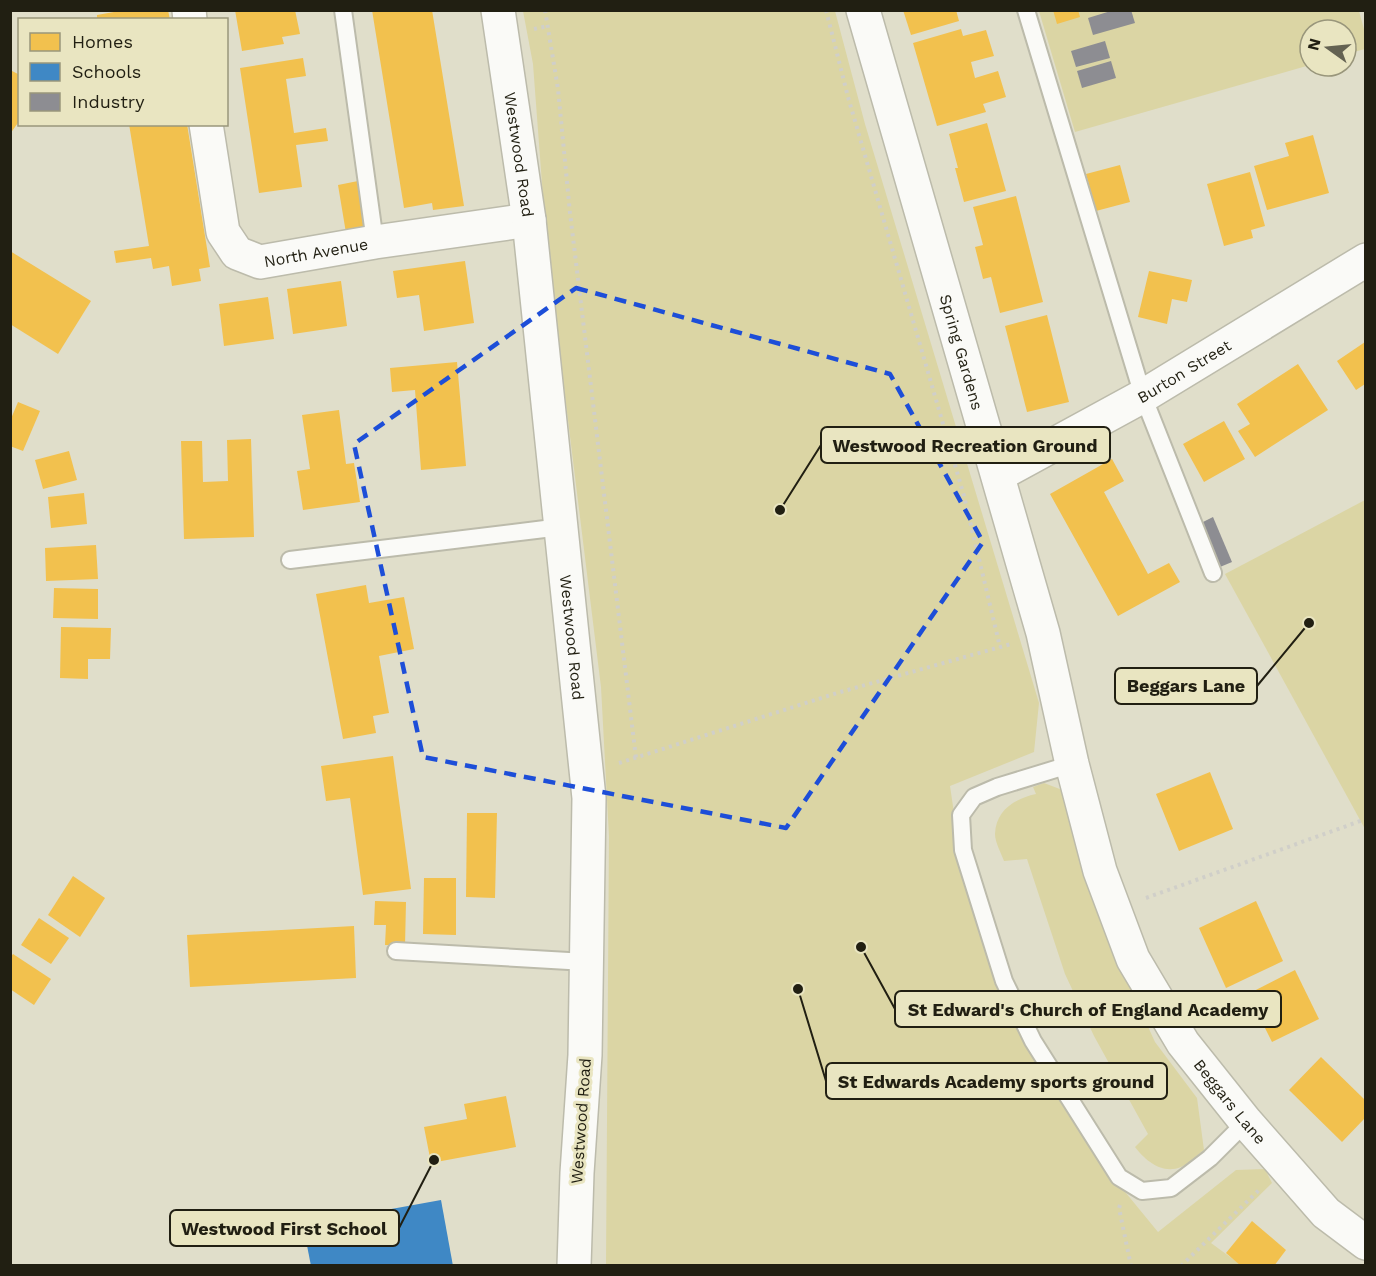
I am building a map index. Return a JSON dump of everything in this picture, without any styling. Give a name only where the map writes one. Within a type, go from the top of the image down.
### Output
[{"type":"street","name":"Westwood Road","points":[[498,10],[529,220],[589,798],[585,1055],[577,1173],[574,1266]]},
{"type":"street","name":"Spring Gardens","points":[[863,10],[1043,633],[1072,764]]},
{"type":"street","name":"North Avenue","points":[[206,126],[223,232],[237,253],[260,262],[375,242],[529,220]]},
{"type":"street","name":"Burton Street","points":[[998,475],[1143,396],[1365,260]]},
{"type":"street","name":"Beggars Lane","points":[[1072,764],[1100,871],[1133,959],[1178,1033],[1246,1122],[1326,1213],[1365,1243]]},
{"type":"lane","points":[[343,10],[375,242]]},
{"type":"lane","points":[[1026,10],[1143,396],[1213,573]]},
{"type":"lane","points":[[291,560],[561,528]]},
{"type":"lane","points":[[1072,764],[997,787],[974,797],[961,815],[963,850],[1004,981],[1033,1041],[1119,1177],[1142,1191],[1171,1188],[1210,1158],[1246,1122]]},
{"type":"lane","points":[[396,951],[586,962]]},
{"type":"path","points":[[545,10],[558,89],[570,213],[636,758]]},
{"type":"path","points":[[826,10],[848,97],[964,496],[1000,647]]},
{"type":"path","points":[[586,774],[837,693],[1043,633]]},
{"type":"path","points":[[1114,910],[1365,819]]},
{"type":"path","points":[[1130,1183],[1119,1208],[1131,1266]]},
{"type":"path","points":[[1181,1266],[1264,1185]]},
{"type":"highlighted area","points":[[576,288],[890,374],[983,542],[786,828],[423,757],[354,444]]},
{"type":"shaded area","points":[[523,11],[835,11],[865,124],[1039,703],[1034,752],[950,786],[959,847],[1033,1057],[1069,1116],[1158,1232],[1236,1170],[1265,1169],[1272,1183],[1211,1243],[1241,1265],[606,1265],[609,836],[601,687],[547,250],[533,64]]},
{"type":"shaded area","points":[[1039,11],[1359,11],[1365,33],[1365,49],[1358,51],[1358,18],[1298,18],[1298,68],[1075,132]]},
{"type":"shaded area","points":[[1365,500],[1365,829],[1225,574]]},
{"type":"shaded area","points":[[1044,783],[1065,791],[1123,972],[1155,1042],[1197,1098],[1204,1150],[1181,1167],[1161,1168],[1144,1157],[1135,1147],[1148,1134],[1094,1036],[1065,974],[1027,859],[1004,861],[997,844],[996,826],[1003,812],[1020,799],[1036,794],[1033,787]]},
{"type":"building: Homes","points":[[125,10],[168,10],[170,18],[97,18],[97,15]]},
{"type":"building: Homes","points":[[235,10],[295,10],[300,34],[282,37],[284,44],[242,51]]},
{"type":"building: Homes","points":[[372,10],[432,10],[464,206],[433,210],[432,203],[404,208]]},
{"type":"building: Homes","points":[[903,10],[956,10],[959,21],[911,35]]},
{"type":"building: Homes","points":[[1053,10],[1078,10],[1080,17],[1057,24]]},
{"type":"building: Homes","points":[[961,29],[963,36],[986,30],[994,56],[971,62],[975,78],[998,71],[1006,97],[983,104],[986,112],[937,126],[913,43]]},
{"type":"building: Homes","points":[[303,58],[306,76],[286,79],[294,133],[326,128],[328,141],[296,145],[302,187],[259,193],[240,68]]},
{"type":"building: Homes","points":[[10,70],[18,74],[18,123],[10,134]]},
{"type":"building: Homes","points":[[987,123],[1006,191],[964,202],[949,134]]},
{"type":"building: Homes","points":[[129,126],[187,126],[210,267],[199,269],[201,281],[172,286],[169,266],[153,269],[151,258],[116,263],[114,251],[149,246]]},
{"type":"building: Homes","points":[[1313,135],[1329,193],[1267,210],[1254,166],[1289,156],[1285,143]]},
{"type":"building: Homes","points":[[1120,165],[1130,202],[1096,211],[1086,174]]},
{"type":"building: Homes","points":[[1250,172],[1265,226],[1251,230],[1253,238],[1224,246],[1207,184]]},
{"type":"building: Homes","points":[[358,181],[367,229],[346,233],[338,185]]},
{"type":"building: Homes","points":[[1016,196],[1043,302],[1000,313],[991,277],[983,279],[975,247],[983,245],[973,207]]},
{"type":"building: Homes","points":[[10,251],[91,301],[58,354],[10,324]]},
{"type":"building: Homes","points":[[465,261],[474,323],[424,331],[419,295],[397,298],[393,271]]},
{"type":"building: Homes","points":[[1149,271],[1192,280],[1187,302],[1172,299],[1167,324],[1138,317]]},
{"type":"building: Homes","points":[[341,281],[347,326],[293,334],[287,289]]},
{"type":"building: Homes","points":[[268,297],[274,339],[224,346],[219,304]]},
{"type":"building: Homes","points":[[1047,315],[1069,402],[1027,412],[1005,326]]},
{"type":"building: Homes","points":[[1365,342],[1365,384],[1356,390],[1337,361]]},
{"type":"building: Homes","points":[[457,362],[466,466],[421,470],[415,390],[392,392],[390,368]]},
{"type":"building: Homes","points":[[1298,364],[1328,410],[1255,457],[1238,431],[1250,424],[1237,404]]},
{"type":"building: Homes","points":[[18,402],[40,411],[23,451],[10,446],[10,421]]},
{"type":"building: Homes","points":[[339,410],[346,464],[354,463],[360,502],[303,510],[297,471],[310,469],[302,415]]},
{"type":"building: Homes","points":[[1224,421],[1245,459],[1204,482],[1183,444]]},
{"type":"building: Homes","points":[[251,439],[254,537],[184,539],[181,441],[202,441],[203,482],[228,481],[227,440]]},
{"type":"building: Homes","points":[[69,451],[77,480],[43,489],[35,460]]},
{"type":"building: Homes","points":[[1112,459],[1124,481],[1104,492],[1148,574],[1169,563],[1180,582],[1118,616],[1050,494]]},
{"type":"building: Homes","points":[[84,493],[87,524],[51,528],[48,497]]},
{"type":"building: Homes","points":[[96,545],[98,579],[46,581],[45,548]]},
{"type":"building: Homes","points":[[366,585],[369,603],[404,597],[414,649],[379,656],[389,713],[373,716],[376,733],[343,739],[316,594]]},
{"type":"building: Homes","points":[[54,588],[98,589],[98,619],[53,618]]},
{"type":"building: Homes","points":[[61,627],[111,628],[110,659],[88,659],[88,679],[60,678]]},
{"type":"building: Homes","points":[[393,756],[411,889],[363,895],[350,798],[326,801],[321,766]]},
{"type":"building: Homes","points":[[1210,772],[1233,829],[1179,851],[1156,794]]},
{"type":"building: Homes","points":[[467,813],[497,813],[495,898],[466,897]]},
{"type":"building: Homes","points":[[73,876],[105,898],[80,937],[48,915]]},
{"type":"building: Homes","points":[[424,878],[456,878],[456,935],[423,934]]},
{"type":"building: Homes","points":[[375,901],[406,902],[405,946],[385,945],[386,925],[374,925]]},
{"type":"building: Homes","points":[[1256,901],[1283,961],[1226,988],[1199,928]]},
{"type":"building: Homes","points":[[39,918],[69,938],[51,964],[21,945]]},
{"type":"building: Homes","points":[[354,926],[356,978],[190,987],[187,935]]},
{"type":"building: Homes","points":[[13,954],[51,979],[34,1005],[10,989],[10,958]]},
{"type":"building: Homes","points":[[1295,970],[1319,1019],[1272,1042],[1248,994]]},
{"type":"building: Homes","points":[[1321,1057],[1365,1100],[1365,1118],[1342,1142],[1289,1090]]},
{"type":"building: Homes","points":[[506,1096],[516,1147],[431,1163],[424,1127],[467,1119],[464,1104]]},
{"type":"building: Homes","points":[[1252,1221],[1286,1250],[1274,1266],[1241,1266],[1226,1253]]},
{"type":"building: Schools","points":[[441,1200],[453,1266],[311,1266],[303,1225]]},
{"type":"building: Industry","points":[[1114,10],[1131,10],[1135,23],[1093,35],[1088,18]]},
{"type":"building: Industry","points":[[1105,41],[1110,58],[1076,67],[1071,51]]},
{"type":"building: Industry","points":[[1111,61],[1116,78],[1082,88],[1077,71]]},
{"type":"building: Industry","points":[[1213,517],[1232,562],[1220,567],[1201,523]]},
{"type":"place","name":"Westwood Recreation Ground","points":[[780,510]]},
{"type":"place","name":"Beggars Lane","points":[[1309,623]]},
{"type":"place","name":"St Edward's Church of England Academy","points":[[861,947]]},
{"type":"place","name":"St Edwards Academy sports ground","points":[[798,989]]},
{"type":"place","name":"Westwood First School","points":[[434,1160]]}]
